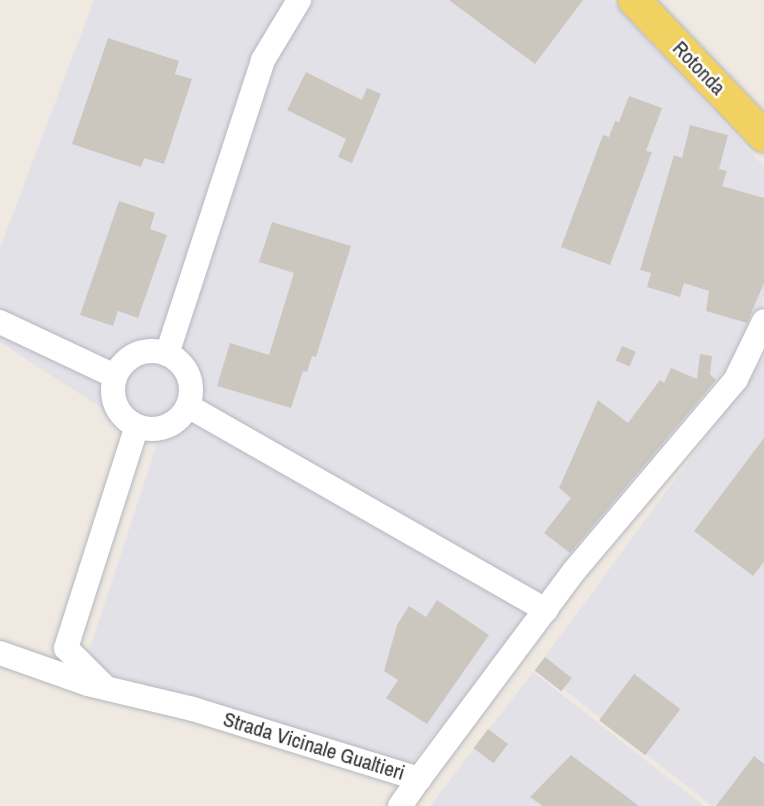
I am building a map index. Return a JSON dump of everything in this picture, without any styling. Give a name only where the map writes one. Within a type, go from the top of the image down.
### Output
[{"type":"main road","name":"Rotonda","points":[[634,0],[764,136]]},
{"type":"street","points":[[167,354],[263,60],[299,0]]},
{"type":"street","name":"Strada Vicinale Gualtieri","points":[[0,653],[105,688],[193,709],[419,779],[574,571],[736,379],[764,321]]},
{"type":"street","points":[[0,322],[115,376]]},
{"type":"street","points":[[143,351],[167,354],[186,370],[191,394],[188,406],[170,425],[137,426],[121,414],[115,402],[115,376],[122,365],[143,351]]},
{"type":"street","points":[[188,406],[546,610]]},
{"type":"street","points":[[105,688],[66,648],[137,426]]},
{"type":"street","points":[[400,806],[419,779]]},
{"type":"shaded area","points":[[94,0],[611,0],[764,167],[764,297],[755,332],[409,766],[84,666],[157,444],[0,342],[0,248]]},
{"type":"shaded area","points":[[764,358],[764,806],[712,806],[537,668]]},
{"type":"shaded area","points":[[533,672],[704,806],[430,806]]},
{"type":"building","points":[[449,0],[583,0],[535,64]]},
{"type":"building","points":[[108,38],[179,61],[175,74],[192,79],[164,164],[144,158],[141,167],[72,144]]},
{"type":"building","points":[[306,72],[362,100],[367,88],[381,94],[352,163],[338,157],[346,139],[287,110]]},
{"type":"building","points":[[629,96],[662,108],[646,151],[652,152],[610,265],[561,247],[603,135],[609,137],[615,121],[619,122]]},
{"type":"building","points":[[690,125],[728,135],[719,169],[727,171],[722,186],[764,198],[764,283],[747,323],[706,311],[709,291],[684,283],[680,297],[647,287],[651,273],[640,270],[674,155],[682,158]]},
{"type":"building","points":[[119,201],[155,213],[150,229],[167,235],[138,318],[118,311],[113,326],[80,315]]},
{"type":"building","points":[[272,222],[351,246],[316,357],[312,356],[307,372],[303,371],[291,408],[217,386],[230,343],[269,355],[294,273],[259,262]]},
{"type":"building","points":[[622,346],[636,352],[630,367],[616,361]]},
{"type":"building","points":[[700,354],[712,356],[710,374],[716,380],[570,553],[544,533],[571,498],[559,488],[598,400],[628,423],[660,380],[664,383],[671,368],[697,379]]},
{"type":"building","points":[[764,438],[764,562],[753,576],[694,531]]},
{"type":"building","points":[[437,600],[489,635],[427,724],[386,698],[398,680],[384,671],[397,625],[409,606],[426,617]]},
{"type":"building","points":[[545,657],[572,678],[561,691],[535,670]]},
{"type":"building","points":[[634,674],[680,709],[645,755],[599,720]]},
{"type":"building","points":[[488,729],[508,744],[494,763],[474,748]]},
{"type":"building","points":[[571,755],[639,806],[543,806],[530,797]]},
{"type":"building","points":[[754,756],[764,764],[764,806],[716,806]]}]
